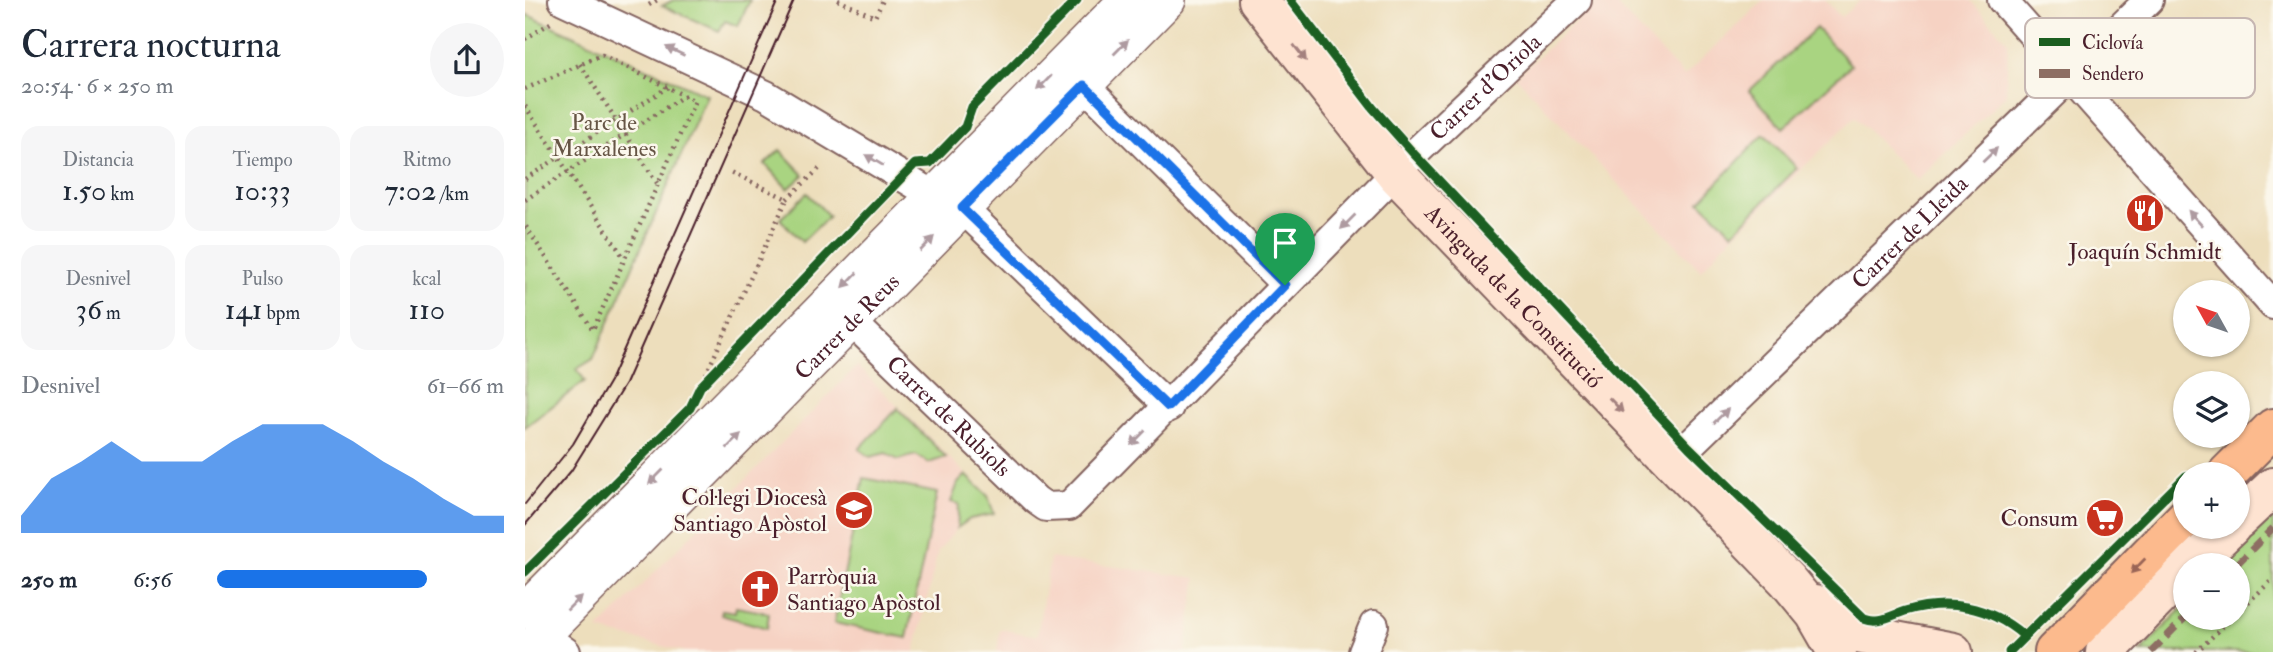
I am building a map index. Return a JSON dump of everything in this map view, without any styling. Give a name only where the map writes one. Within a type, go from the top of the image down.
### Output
[{"type":"main road","name":"Avinguda de la Constitució","points":[[1258,0],[1396,174],[1671,463],[1787,580]]},
{"type":"main road","points":[[2240,462],[2273,428]]},
{"type":"main road","points":[[2250,509],[2273,487]]},
{"type":"main road","points":[[2054,652],[2173,530]]},
{"type":"main road","points":[[2203,553],[2218,539]]},
{"type":"main road","points":[[1787,580],[1825,628],[1837,652]]},
{"type":"main road","points":[[1787,580],[1837,621],[1858,634],[1953,652]]},
{"type":"main road","points":[[2105,652],[2173,582]]},
{"type":"street","name":"Carrer de Reus","points":[[540,638],[947,202],[1127,0]]},
{"type":"street","name":"Carrer de Reus","points":[[540,638],[852,321],[947,202],[1084,85],[1168,0]]},
{"type":"street","name":"Carrer d'Oriola","points":[[1046,507],[1058,508],[1078,499],[1396,174],[1577,0]]},
{"type":"street","points":[[2002,0],[2025,26]]},
{"type":"street","name":"Carrer de Lleida","points":[[2131,18],[2149,0]]},
{"type":"street","points":[[558,11],[766,95],[947,202],[1168,407]]},
{"type":"street","points":[[1084,85],[1285,285]]},
{"type":"street","name":"Carrer de Lleida","points":[[1671,463],[2048,98]]},
{"type":"street","points":[[2089,98],[2273,305]]},
{"type":"street","name":"Carrer de Rubiols","points":[[852,321],[1046,507]]},
{"type":"street","points":[[2250,496],[2273,473]]},
{"type":"street","points":[[2199,553],[2210,539]]},
{"type":"street","points":[[1363,652],[1374,625]]},
{"type":"path","points":[[649,5],[657,0]]},
{"type":"path","points":[[838,0],[875,17],[883,0]]},
{"type":"path","points":[[525,39],[558,11]]},
{"type":"path","points":[[525,89],[602,55],[695,101],[593,330],[525,225]]},
{"type":"path","points":[[580,64],[658,183]]},
{"type":"path","points":[[525,179],[668,87]]},
{"type":"path","points":[[525,200],[685,95]]},
{"type":"path","points":[[525,106],[625,259]]},
{"type":"path","points":[[695,397],[787,199],[821,167]]},
{"type":"path","points":[[731,172],[787,199]]},
{"type":"path","points":[[700,387],[720,367]]},
{"type":"path","points":[[2250,588],[2273,566]]},
{"type":"path","points":[[2250,601],[2273,579]]},
{"type":"path","points":[[2182,652],[2205,630]]},
{"type":"path","points":[[2196,652],[2219,630]]},
{"type":"shaded area","points":[[1599,0],[1612,0],[1684,76],[1764,0],[1825,0],[1841,17],[1861,0],[1970,0],[2008,42],[2006,95],[1917,180],[1855,117],[1723,246],[1701,271],[1516,77]]},
{"type":"shaded area","name":"Col·legi Diocesà Santiago Apòstol","points":[[857,366],[988,496],[994,514],[962,523],[938,551],[915,652],[686,652],[598,630]]},
{"type":"shaded area","points":[[1050,558],[1197,578],[1185,652],[997,652],[1000,629],[1037,636]]},
{"type":"green space","points":[[673,0],[750,0],[738,26],[725,21],[719,31],[662,6]]},
{"type":"green space","name":"Parc de Marxalenes","points":[[525,14],[707,95],[593,359],[577,369],[585,381],[525,427]]},
{"type":"green space","points":[[1816,28],[1851,65],[1783,128],[1749,91]]},
{"type":"green space","points":[[1764,134],[1797,168],[1733,233],[1700,201]]},
{"type":"green space","points":[[780,150],[804,175],[788,189],[765,164]]},
{"type":"green space","points":[[807,193],[829,216],[802,242],[780,219]]},
{"type":"green space","points":[[898,408],[946,457],[929,463],[916,455],[898,460],[886,453],[870,457],[859,449]]},
{"type":"green space","points":[[966,475],[988,496],[994,514],[970,519],[957,528],[959,504],[951,502],[958,483]]},
{"type":"green space","points":[[864,478],[937,493],[907,638],[834,623]]},
{"type":"green space","points":[[2273,516],[2273,652],[2140,652],[2173,618],[2173,630],[2250,630],[2250,553],[2237,553]]},
{"type":"green space","points":[[736,607],[769,613],[767,628],[721,615],[722,610],[735,612]]},
{"type":"tram line","points":[[525,504],[573,444],[610,381],[778,0]]},
{"type":"tram line","points":[[525,525],[571,471],[625,384],[794,0]]},
{"type":"marked path","points":[[2248,553],[2273,528]]},
{"type":"marked path","points":[[2151,652],[2173,630]]},
{"type":"cycle path","points":[[525,572],[690,408],[700,387],[915,164],[930,163],[965,127],[972,107],[1077,0]]},
{"type":"cycle path","points":[[1290,0],[1373,108],[1414,154],[1689,447],[1864,618],[1880,620],[1921,607],[1952,605],[1982,611],[2023,635]]},
{"type":"cycle path","points":[[2009,652],[2173,489]]},
{"type":"place","name":"Joaquín Schmidt","points":[[2145,213]]},
{"type":"place","name":"Col·legi Diocesà Santiago Apòstol","points":[[854,510]]},
{"type":"place","name":"Consum","points":[[2105,518]]},
{"type":"place","name":"Parròquia Santiago Apòstol","points":[[760,589]]},
{"type":"route","points":[[1084,85],[1285,285],[1168,407],[962,208],[1084,85]]}]
